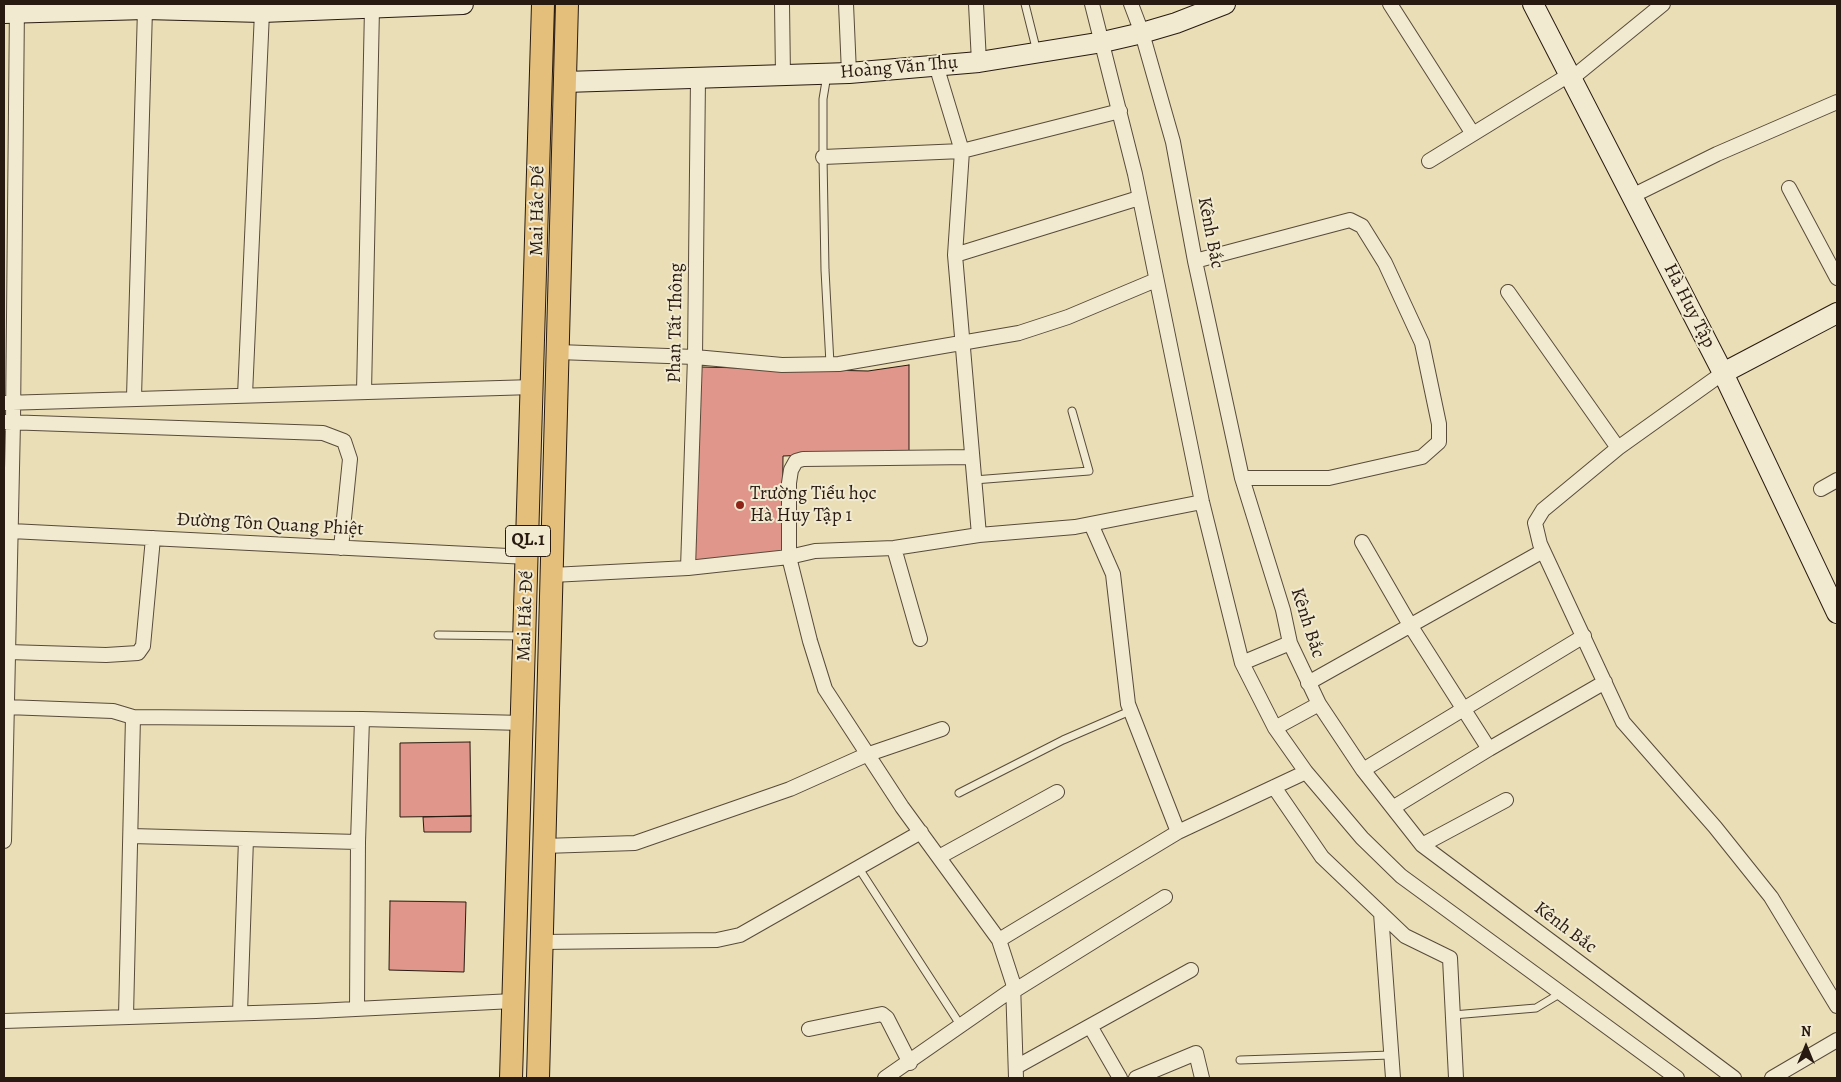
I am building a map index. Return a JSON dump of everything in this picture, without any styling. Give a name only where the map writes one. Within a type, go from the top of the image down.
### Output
[{"type":"main road","name":"Mai Hắc Đế","points":[[511,1078],[543,4]]},
{"type":"main road","name":"Mai Hắc Đế","points":[[538,1078],[567,4]]},
{"type":"main road","points":[[537,254],[561,254]]},
{"type":"street","points":[[4,841],[8,652],[7,548],[11,532],[8,422],[12,10],[145,9],[262,12],[464,4]]},
{"type":"street","points":[[782,4],[783,76]]},
{"type":"street","points":[[846,4],[849,73]]},
{"type":"street","points":[[976,4],[979,62]]},
{"type":"street","points":[[1092,4],[1103,42],[1140,198],[1202,502],[1242,663],[1275,728],[1306,772],[1362,838],[1401,876],[1677,1078]]},
{"type":"street","name":"Kênh Bắc","points":[[1131,4],[1142,33],[1173,142],[1195,260],[1242,478],[1283,610],[1290,643],[1319,704],[1362,770],[1394,807],[1422,844],[1734,1078]]},
{"type":"street","name":"Hoàng Văn Thụ","points":[[566,82],[849,73],[979,62],[1103,42],[1142,33],[1176,23],[1225,4]]},
{"type":"street","points":[[1390,4],[1474,134]]},
{"type":"street","name":"Hà Huy Tập","points":[[1533,4],[1723,373],[1837,612]]},
{"type":"street","points":[[1429,161],[1570,77],[1663,4]]},
{"type":"street","points":[[364,392],[372,8]]},
{"type":"street","points":[[134,397],[145,9]]},
{"type":"street","points":[[245,395],[262,12]]},
{"type":"street","points":[[936,65],[962,151],[955,255],[979,535]]},
{"type":"street","name":"Phan Tất Thông","points":[[688,568],[695,358],[698,78]]},
{"type":"street","points":[[1632,196],[1717,154],[1837,102]]},
{"type":"street","points":[[823,157],[962,151],[1120,111]]},
{"type":"street","points":[[1790,188],[1837,278]]},
{"type":"street","points":[[955,255],[1140,198]]},
{"type":"street","points":[[1195,260],[1350,220],[1362,226],[1385,263],[1422,343],[1428,370],[1439,424],[1439,442],[1422,458],[1329,478],[1242,478]]},
{"type":"street","points":[[558,352],[695,358],[782,365],[830,364],[905,354],[1027,331],[1068,317],[1156,280]]},
{"type":"street","points":[[1508,292],[1618,448]]},
{"type":"street","points":[[1837,314],[1723,373],[1618,448],[1543,510],[1535,523],[1543,551],[1623,722],[1697,806],[1771,897],[1837,1006]]},
{"type":"street","points":[[9,402],[533,387]]},
{"type":"street","points":[[8,422],[323,433],[344,441],[350,459],[341,548]]},
{"type":"street","points":[[972,457],[803,459],[796,461],[791,470],[789,483],[789,557],[810,641],[825,688],[866,755],[999,940],[1014,989],[1016,1073]]},
{"type":"street","points":[[1821,489],[1837,480]]},
{"type":"street","points":[[552,576],[688,568],[789,557],[815,551],[894,548],[979,535],[1091,524],[1202,502]]},
{"type":"street","points":[[1091,524],[1113,574],[1130,711],[1178,832]]},
{"type":"street","name":"Đường Tôn Quang Phiệt","points":[[11,532],[528,557]]},
{"type":"street","points":[[8,652],[106,656],[138,653],[144,646],[153,538]]},
{"type":"street","points":[[1362,542],[1410,625],[1489,749]]},
{"type":"street","points":[[894,548],[920,638]]},
{"type":"street","points":[[1308,682],[1543,551]]},
{"type":"street","points":[[1362,770],[1584,636]]},
{"type":"street","points":[[1242,663],[1290,643]]},
{"type":"street","points":[[1394,807],[1605,682]]},
{"type":"street","points":[[1275,728],[1319,704]]},
{"type":"street","points":[[6,707],[112,712],[133,717],[362,719],[522,723]]},
{"type":"street","points":[[126,1016],[133,717]]},
{"type":"street","points":[[357,1009],[358,842],[362,719]]},
{"type":"street","points":[[544,846],[636,843],[790,789],[866,755],[942,729]]},
{"type":"street","points":[[999,940],[1178,832],[1306,772]]},
{"type":"street","points":[[1274,787],[1322,857],[1405,936],[1450,958],[1456,1078]]},
{"type":"street","points":[[939,857],[1057,792]]},
{"type":"street","points":[[1422,844],[1506,800]]},
{"type":"street","points":[[542,942],[717,940],[740,935],[921,832]]},
{"type":"street","points":[[131,836],[358,842]]},
{"type":"street","points":[[240,1013],[246,839]]},
{"type":"street","points":[[885,1078],[910,1063],[1014,989],[1017,989],[1166,898]]},
{"type":"street","points":[[1380,913],[1393,1078]]},
{"type":"street","points":[[1016,1073],[1090,1026],[1191,970]]},
{"type":"street","points":[[4,1021],[357,1009],[513,1001]]},
{"type":"street","points":[[809,1029],[882,1014],[887,1018],[910,1063]]},
{"type":"street","points":[[1090,1026],[1120,1078]]},
{"type":"street","points":[[1772,1078],[1837,1040]]},
{"type":"street","points":[[1136,1078],[1196,1053],[1202,1078]]},
{"type":"lane","points":[[1026,4],[1037,53]]},
{"type":"lane","points":[[827,74],[823,99],[823,157],[825,270],[830,364]]},
{"type":"lane","points":[[974,480],[1089,471],[1072,411]]},
{"type":"lane","points":[[438,635],[525,636]]},
{"type":"lane","points":[[959,793],[1064,740],[1130,711]]},
{"type":"lane","points":[[858,868],[962,1026]]},
{"type":"lane","points":[[1453,1015],[1536,1008],[1561,993]]},
{"type":"lane","points":[[1240,1060],[1391,1055]]},
{"type":"building","name":"Trường Tiểu học Hà Huy Tập 1","points":[[909,365],[909,451],[783,456],[782,553],[695,561],[701,367],[868,371]]},
{"type":"building","points":[[470,742],[471,816],[400,817],[400,743]]},
{"type":"building","points":[[471,816],[471,832],[424,832],[423,817]]},
{"type":"building","points":[[390,901],[466,902],[464,972],[389,970]]},
{"type":"place","name":"Trường Tiểu học Hà Huy Tập 1","points":[[740,505]]}]
